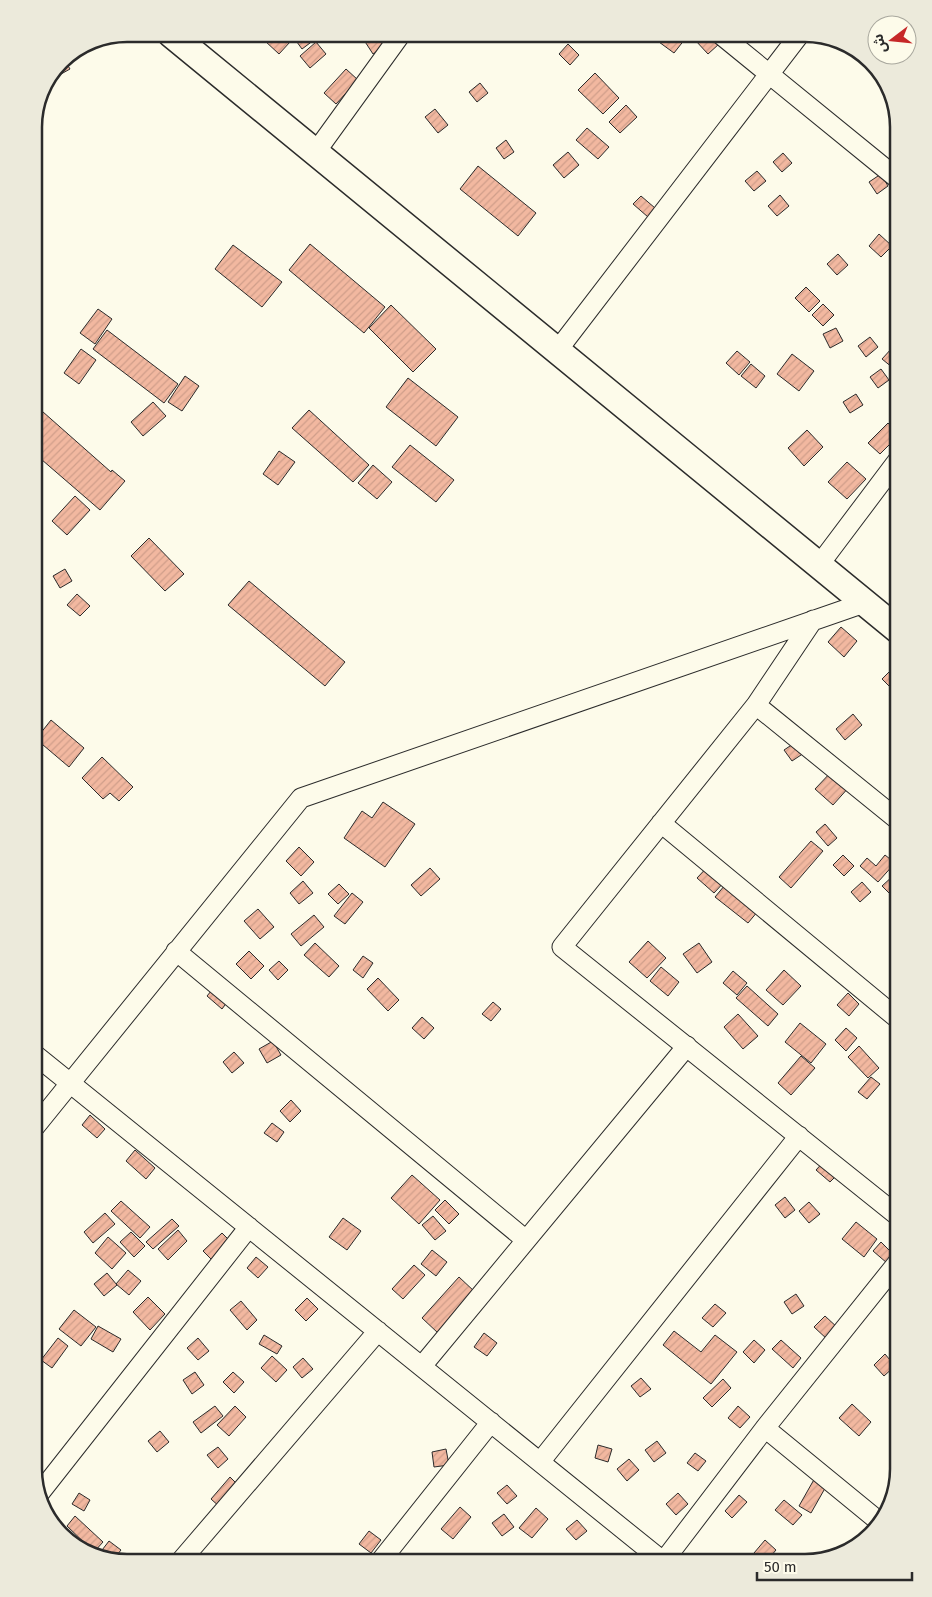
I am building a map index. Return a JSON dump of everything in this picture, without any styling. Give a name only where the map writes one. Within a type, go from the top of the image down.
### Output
[{"type":"main road","points":[[181,42],[890,624]]},
{"type":"street","points":[[315,153],[395,42]]},
{"type":"street","points":[[731,43],[890,172]]},
{"type":"street","points":[[557,351],[793,43]]},
{"type":"street","points":[[819,565],[890,471]]},
{"type":"street","points":[[42,1118],[300,798],[864,603]]},
{"type":"street","points":[[813,620],[756,705],[562,947],[890,1210]]},
{"type":"street","points":[[756,705],[890,814]]},
{"type":"street","points":[[661,823],[890,1012]]},
{"type":"street","points":[[176,951],[526,1240]]},
{"type":"street","points":[[422,1366],[687,1046]]},
{"type":"street","points":[[42,1060],[654,1554]]},
{"type":"street","points":[[540,1462],[799,1136]]},
{"type":"street","points":[[44,1487],[249,1227]]},
{"type":"street","points":[[670,1554],[765,1428],[890,1272]]},
{"type":"street","points":[[187,1554],[378,1331]]},
{"type":"street","points":[[387,1554],[491,1422]]},
{"type":"street","points":[[765,1428],[875,1516]]},
{"type":"building","points":[[266,42],[290,42],[279,54]]},
{"type":"building","points":[[297,42],[311,42],[302,49]]},
{"type":"building","points":[[316,42],[326,54],[310,68],[300,56]]},
{"type":"building","points":[[365,42],[388,42],[389,44],[373,54]]},
{"type":"building","points":[[660,43],[682,43],[674,53]]},
{"type":"building","points":[[698,43],[719,44],[708,54]]},
{"type":"building","points":[[568,44],[579,55],[570,65],[559,54]]},
{"type":"building","points":[[68,66],[70,69],[62,74]]},
{"type":"building","points":[[346,69],[358,80],[336,104],[324,93]]},
{"type":"building","points":[[595,73],[619,98],[603,114],[578,90]]},
{"type":"building","points":[[480,83],[488,93],[477,102],[469,92]]},
{"type":"building","points":[[626,105],[637,117],[620,133],[609,122]]},
{"type":"building","points":[[435,109],[448,125],[438,133],[425,117]]},
{"type":"building","points":[[587,128],[609,147],[598,159],[576,140]]},
{"type":"building","points":[[506,140],[514,152],[504,159],[496,148]]},
{"type":"building","points":[[568,152],[579,165],[564,178],[553,165]]},
{"type":"building","points":[[783,153],[792,163],[782,172],[773,162]]},
{"type":"building","points":[[478,166],[536,213],[518,236],[460,189]]},
{"type":"building","points":[[757,171],[766,181],[754,191],[745,181]]},
{"type":"building","points":[[881,174],[888,186],[877,194],[869,182]]},
{"type":"building","points":[[780,195],[789,206],[777,216],[768,206]]},
{"type":"building","points":[[641,196],[655,208],[648,217],[633,204]]},
{"type":"building","points":[[879,234],[890,244],[890,248],[881,257],[869,246]]},
{"type":"building","points":[[310,244],[385,307],[364,333],[289,270]]},
{"type":"building","points":[[233,245],[282,282],[262,307],[215,269]]},
{"type":"building","points":[[838,254],[848,265],[837,275],[827,264]]},
{"type":"building","points":[[806,287],[820,301],[809,312],[795,298]]},
{"type":"building","points":[[823,304],[834,315],[823,326],[812,315]]},
{"type":"building","points":[[391,305],[436,349],[413,372],[369,328]]},
{"type":"building","points":[[98,309],[112,319],[95,344],[80,333]]},
{"type":"building","points":[[836,328],[843,341],[830,348],[823,334]]},
{"type":"building","points":[[107,330],[178,384],[164,403],[93,349]]},
{"type":"building","points":[[870,337],[878,347],[866,357],[858,346]]},
{"type":"building","points":[[81,349],[96,360],[79,384],[64,373]]},
{"type":"building","points":[[890,350],[890,366],[882,359]]},
{"type":"building","points":[[737,351],[750,362],[739,375],[726,363]]},
{"type":"building","points":[[792,354],[814,371],[799,391],[777,374]]},
{"type":"building","points":[[751,364],[765,376],[756,388],[741,376]]},
{"type":"building","points":[[881,369],[889,380],[878,388],[870,377]]},
{"type":"building","points":[[185,376],[199,386],[182,411],[168,402]]},
{"type":"building","points":[[408,378],[458,417],[436,446],[386,407]]},
{"type":"building","points":[[856,394],[863,405],[850,413],[843,402]]},
{"type":"building","points":[[153,402],[166,416],[143,436],[131,422]]},
{"type":"building","points":[[309,410],[369,465],[353,482],[292,428]]},
{"type":"building","points":[[43,412],[111,472],[112,470],[125,481],[100,510],[43,461]]},
{"type":"building","points":[[888,423],[890,425],[890,444],[880,454],[868,443]]},
{"type":"building","points":[[807,430],[823,447],[804,466],[788,448]]},
{"type":"building","points":[[410,445],[454,480],[436,502],[392,467]]},
{"type":"building","points":[[279,451],[295,462],[278,485],[263,474]]},
{"type":"building","points":[[847,462],[866,479],[847,499],[828,482]]},
{"type":"building","points":[[373,465],[392,482],[377,499],[358,483]]},
{"type":"building","points":[[75,496],[90,510],[67,535],[52,521]]},
{"type":"building","points":[[149,538],[184,574],[165,591],[131,556]]},
{"type":"building","points":[[65,569],[72,581],[60,588],[53,576]]},
{"type":"building","points":[[249,581],[345,662],[325,686],[228,605]]},
{"type":"building","points":[[77,594],[90,606],[80,616],[67,605]]},
{"type":"building","points":[[841,627],[857,641],[844,657],[828,642]]},
{"type":"building","points":[[890,671],[890,687],[882,679]]},
{"type":"building","points":[[853,714],[862,725],[845,740],[836,729]]},
{"type":"building","points":[[51,720],[84,748],[69,767],[43,745],[43,731]]},
{"type":"building","points":[[799,740],[807,751],[792,761],[784,750]]},
{"type":"building","points":[[102,757],[133,787],[119,801],[110,793],[103,799],[82,778]]},
{"type":"building","points":[[833,770],[850,786],[833,805],[815,789]]},
{"type":"building","points":[[383,802],[415,824],[385,867],[344,838],[362,811],[372,818]]},
{"type":"building","points":[[825,824],[837,838],[828,846],[816,832]]},
{"type":"building","points":[[811,841],[823,851],[791,888],[779,877]]},
{"type":"building","points":[[299,847],[314,862],[301,876],[286,861]]},
{"type":"building","points":[[843,855],[854,866],[844,876],[833,865]]},
{"type":"building","points":[[885,855],[890,859],[890,869],[878,882],[860,866],[867,858],[876,866]]},
{"type":"building","points":[[712,862],[728,878],[714,893],[697,878]]},
{"type":"building","points":[[430,868],[440,879],[421,896],[411,885]]},
{"type":"building","points":[[730,879],[763,905],[748,923],[715,897]]},
{"type":"building","points":[[890,879],[890,894],[882,886]]},
{"type":"building","points":[[303,881],[313,893],[299,904],[290,893]]},
{"type":"building","points":[[862,882],[871,892],[860,902],[851,892]]},
{"type":"building","points":[[339,884],[349,894],[338,904],[328,894]]},
{"type":"building","points":[[352,893],[363,902],[345,924],[334,916]]},
{"type":"building","points":[[258,909],[274,927],[260,939],[244,921]]},
{"type":"building","points":[[314,915],[324,927],[301,946],[291,934]]},
{"type":"building","points":[[648,941],[666,958],[647,978],[629,962]]},
{"type":"building","points":[[315,943],[339,966],[329,977],[304,955]]},
{"type":"building","points":[[699,943],[712,962],[697,973],[683,954]]},
{"type":"building","points":[[249,951],[264,966],[251,979],[236,964]]},
{"type":"building","points":[[363,956],[373,963],[363,978],[353,970]]},
{"type":"building","points":[[279,961],[288,970],[278,980],[269,970]]},
{"type":"building","points":[[661,967],[679,982],[668,996],[650,981]]},
{"type":"building","points":[[784,970],[801,986],[783,1005],[766,990]]},
{"type":"building","points":[[733,971],[747,983],[737,995],[723,983]]},
{"type":"building","points":[[378,978],[399,1000],[388,1011],[367,989]]},
{"type":"building","points":[[216,985],[231,997],[222,1009],[207,996]]},
{"type":"building","points":[[747,986],[778,1014],[768,1026],[736,998]]},
{"type":"building","points":[[848,993],[859,1004],[849,1016],[837,1005]]},
{"type":"building","points":[[493,1002],[501,1009],[491,1021],[482,1014]]},
{"type":"building","points":[[738,1014],[758,1036],[743,1049],[724,1027]]},
{"type":"building","points":[[422,1017],[434,1028],[424,1039],[412,1028]]},
{"type":"building","points":[[800,1023],[826,1044],[811,1063],[785,1042]]},
{"type":"building","points":[[846,1028],[857,1038],[846,1051],[835,1040]]},
{"type":"building","points":[[273,1041],[281,1055],[267,1063],[259,1049]]},
{"type":"building","points":[[859,1046],[879,1068],[868,1078],[848,1057]]},
{"type":"building","points":[[234,1052],[244,1063],[232,1073],[223,1062]]},
{"type":"building","points":[[801,1056],[815,1068],[791,1095],[778,1083]]},
{"type":"building","points":[[871,1077],[880,1084],[867,1099],[858,1092]]},
{"type":"building","points":[[291,1100],[301,1111],[290,1122],[280,1111]]},
{"type":"building","points":[[90,1115],[105,1129],[97,1138],[82,1125]]},
{"type":"building","points":[[272,1123],[284,1132],[277,1142],[264,1133]]},
{"type":"building","points":[[135,1150],[155,1168],[146,1179],[126,1161]]},
{"type":"building","points":[[827,1158],[841,1171],[830,1182],[816,1170]]},
{"type":"building","points":[[412,1175],[440,1200],[419,1224],[391,1198]]},
{"type":"building","points":[[785,1197],[795,1210],[785,1218],[775,1205]]},
{"type":"building","points":[[445,1200],[459,1214],[449,1224],[435,1210]]},
{"type":"building","points":[[121,1201],[150,1227],[140,1238],[111,1211]]},
{"type":"building","points":[[809,1202],[820,1214],[809,1223],[799,1211]]},
{"type":"building","points":[[105,1213],[115,1224],[93,1243],[84,1232]]},
{"type":"building","points":[[433,1216],[446,1231],[435,1240],[422,1225]]},
{"type":"building","points":[[343,1218],[361,1231],[347,1250],[329,1237]]},
{"type":"building","points":[[172,1219],[179,1226],[153,1249],[146,1242]]},
{"type":"building","points":[[856,1222],[877,1239],[864,1257],[842,1239]]},
{"type":"building","points":[[178,1230],[187,1241],[168,1260],[158,1249]]},
{"type":"building","points":[[131,1232],[145,1246],[134,1257],[120,1242]]},
{"type":"building","points":[[222,1233],[232,1243],[213,1261],[203,1251]]},
{"type":"building","points":[[108,1237],[126,1253],[112,1269],[95,1253]]},
{"type":"building","points":[[881,1242],[890,1251],[890,1260],[887,1263],[873,1251]]},
{"type":"building","points":[[432,1250],[447,1262],[436,1276],[421,1264]]},
{"type":"building","points":[[256,1257],[268,1267],[258,1278],[247,1268]]},
{"type":"building","points":[[414,1265],[425,1275],[403,1299],[392,1289]]},
{"type":"building","points":[[128,1270],[141,1281],[129,1295],[116,1284]]},
{"type":"building","points":[[107,1273],[117,1285],[104,1296],[94,1284]]},
{"type":"building","points":[[459,1277],[475,1292],[438,1333],[422,1318]]},
{"type":"building","points":[[796,1294],[804,1306],[792,1314],[784,1302]]},
{"type":"building","points":[[148,1297],[165,1314],[150,1330],[133,1312]]},
{"type":"building","points":[[307,1298],[318,1309],[306,1321],[295,1310]]},
{"type":"building","points":[[241,1301],[257,1320],[247,1330],[230,1310]]},
{"type":"building","points":[[715,1304],[726,1313],[713,1327],[702,1318]]},
{"type":"building","points":[[74,1310],[96,1327],[81,1346],[59,1329]]},
{"type":"building","points":[[825,1316],[839,1329],[828,1340],[814,1327]]},
{"type":"building","points":[[98,1326],[121,1339],[113,1352],[91,1339]]},
{"type":"building","points":[[674,1331],[701,1352],[715,1335],[737,1352],[711,1384],[663,1345]]},
{"type":"building","points":[[484,1333],[497,1343],[487,1356],[474,1347]]},
{"type":"building","points":[[264,1335],[282,1346],[277,1354],[259,1344]]},
{"type":"building","points":[[58,1338],[68,1346],[52,1368],[42,1361]]},
{"type":"building","points":[[198,1338],[209,1351],[198,1360],[187,1348]]},
{"type":"building","points":[[754,1340],[765,1350],[754,1363],[743,1352]]},
{"type":"building","points":[[781,1340],[801,1358],[793,1368],[772,1349]]},
{"type":"building","points":[[885,1354],[890,1360],[890,1371],[884,1376],[874,1365]]},
{"type":"building","points":[[272,1356],[287,1370],[276,1382],[261,1368]]},
{"type":"building","points":[[303,1358],[313,1369],[302,1378],[293,1367]]},
{"type":"building","points":[[195,1372],[204,1385],[192,1394],[183,1380]]},
{"type":"building","points":[[233,1372],[244,1382],[234,1393],[223,1382]]},
{"type":"building","points":[[641,1378],[651,1389],[640,1397],[631,1386]]},
{"type":"building","points":[[723,1379],[731,1388],[712,1407],[703,1398]]},
{"type":"building","points":[[852,1404],[871,1422],[859,1436],[839,1418]]},
{"type":"building","points":[[215,1406],[223,1416],[201,1433],[193,1422]]},
{"type":"building","points":[[235,1406],[246,1417],[229,1436],[217,1425]]},
{"type":"building","points":[[738,1406],[750,1417],[740,1428],[728,1418]]},
{"type":"building","points":[[160,1431],[169,1442],[157,1452],[148,1441]]},
{"type":"building","points":[[657,1441],[666,1453],[654,1462],[645,1450]]},
{"type":"building","points":[[598,1445],[612,1449],[608,1462],[595,1458]]},
{"type":"building","points":[[218,1447],[228,1459],[218,1468],[207,1455]]},
{"type":"building","points":[[446,1449],[449,1465],[434,1467],[432,1452]]},
{"type":"building","points":[[695,1453],[706,1461],[698,1471],[687,1463]]},
{"type":"building","points":[[629,1459],[639,1470],[627,1481],[617,1469]]},
{"type":"building","points":[[816,1476],[828,1483],[811,1513],[799,1506]]},
{"type":"building","points":[[230,1477],[241,1488],[221,1508],[211,1499]]},
{"type":"building","points":[[507,1485],[517,1496],[507,1504],[497,1493]]},
{"type":"building","points":[[79,1493],[90,1500],[84,1511],[72,1504]]},
{"type":"building","points":[[678,1493],[688,1504],[676,1515],[666,1504]]},
{"type":"building","points":[[739,1495],[747,1502],[732,1518],[725,1511]]},
{"type":"building","points":[[784,1500],[802,1515],[793,1525],[775,1510]]},
{"type":"building","points":[[460,1507],[471,1517],[453,1539],[441,1529]]},
{"type":"building","points":[[536,1508],[548,1519],[532,1538],[519,1528]]},
{"type":"building","points":[[504,1514],[514,1527],[502,1536],[492,1523]]},
{"type":"building","points":[[75,1516],[103,1542],[97,1549],[90,1546],[67,1526]]},
{"type":"building","points":[[577,1520],[587,1531],[576,1540],[566,1529]]},
{"type":"building","points":[[369,1531],[381,1540],[371,1553],[359,1544]]},
{"type":"building","points":[[765,1540],[776,1550],[773,1554],[754,1553]]},
{"type":"building","points":[[109,1541],[121,1550],[118,1554],[102,1550]]}]
